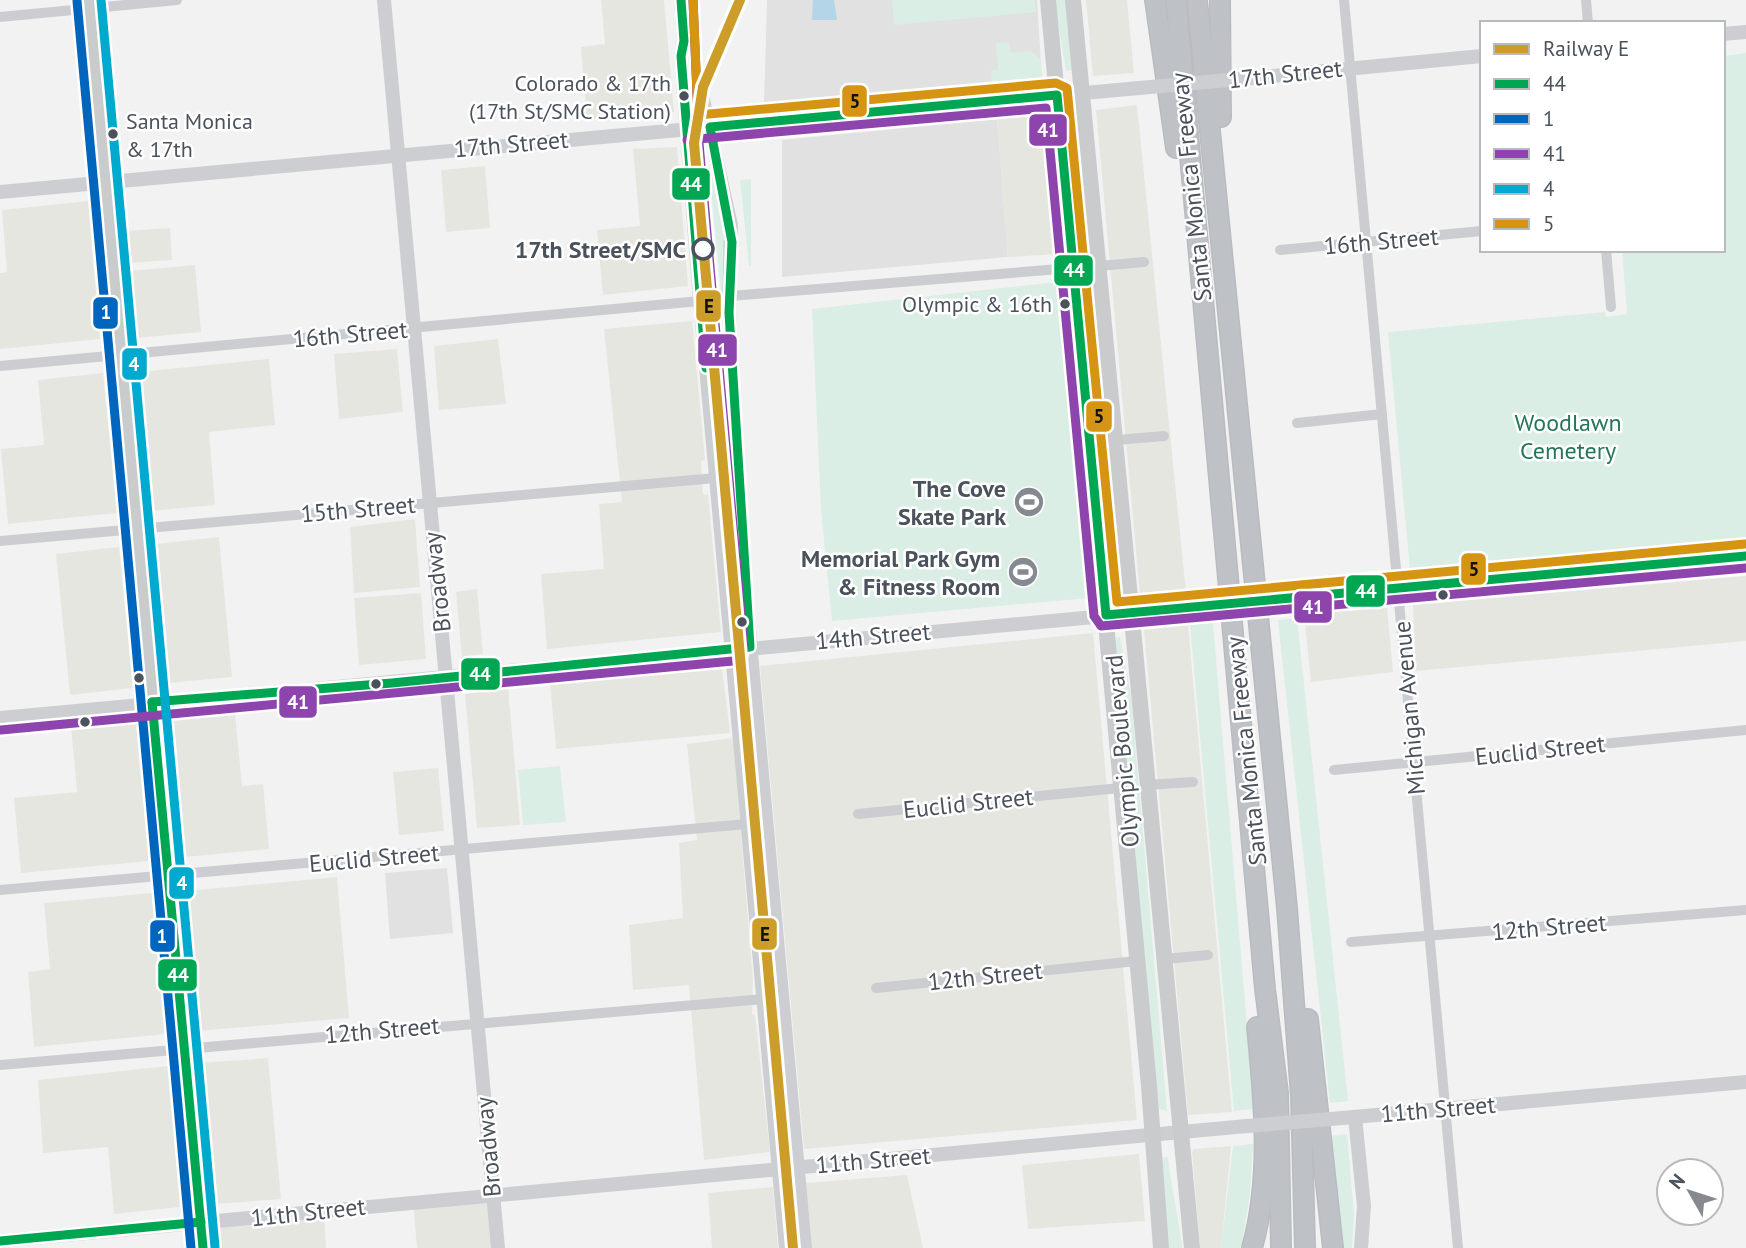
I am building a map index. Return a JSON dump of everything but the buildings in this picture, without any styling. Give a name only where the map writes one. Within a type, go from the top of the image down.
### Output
[{"type":"highway","points":[[1155,0],[1175,143],[1196,245]]},
{"type":"highway","name":"Santa Monica Freeway","points":[[1176,0],[1265,989],[1278,1093],[1281,1248]]},
{"type":"highway","name":"Santa Monica Freeway","points":[[1197,0],[1287,908],[1301,1096],[1305,1248]]},
{"type":"highway","points":[[1220,0],[1220,97],[1230,237],[1224,272]]},
{"type":"highway","points":[[1287,908],[1302,959],[1333,1248]]},
{"type":"highway","points":[[1252,1248],[1264,1181],[1264,1097],[1257,1024],[1265,989]]},
{"type":"main road","name":"Olympic Boulevard","points":[[1048,0],[1161,1248]]},
{"type":"main road","name":"Olympic Boulevard","points":[[1073,0],[1192,1248]]},
{"type":"main road","points":[[90,4],[203,1248]]},
{"type":"street","points":[[0,17],[90,4],[177,0]]},
{"type":"street","name":"Broadway","points":[[384,0],[498,1248]]},
{"type":"street","points":[[681,0],[684,41],[681,56],[699,300],[786,1248]]},
{"type":"street","name":"Michigan Avenue","points":[[1343,0],[1458,1248]]},
{"type":"street","points":[[1586,0],[1588,21]]},
{"type":"street","points":[[1725,34],[1746,32]]},
{"type":"street","points":[[684,41],[692,51],[731,225],[732,368],[750,647],[805,1248]]},
{"type":"street","name":"17th Street","points":[[0,191],[1480,55]]},
{"type":"street","name":"16th Street","points":[[1280,250],[1480,231]]},
{"type":"street","points":[[1606,252],[1611,307]]},
{"type":"street","points":[[1099,266],[1144,262]]},
{"type":"street","points":[[731,296],[1072,268]]},
{"type":"street","name":"16th Street","points":[[0,366],[699,300]]},
{"type":"street","points":[[1297,423],[1381,414]]},
{"type":"street","points":[[1117,440],[1164,436]]},
{"type":"street","name":"15th Street","points":[[0,541],[716,478]]},
{"type":"street","name":"14th Street","points":[[0,718],[1746,556]]},
{"type":"street","name":"Euclid Street","points":[[1334,769],[1746,730]]},
{"type":"street","points":[[1147,785],[1192,782]]},
{"type":"street","name":"Euclid Street","points":[[858,814],[1120,788]]},
{"type":"street","name":"Euclid Street","points":[[0,890],[747,824]]},
{"type":"street","name":"12th Street","points":[[1351,942],[1746,910]]},
{"type":"street","points":[[1164,958],[1208,956]]},
{"type":"street","name":"12th Street","points":[[876,988],[1137,961]]},
{"type":"street","name":"12th Street","points":[[0,1065],[764,999]]},
{"type":"street","name":"11th Street","points":[[0,1241],[492,1194],[1746,1082]]},
{"type":"street","points":[[1355,1117],[1364,1206],[1361,1248]]},
{"type":"shaded area","points":[[601,0],[664,0],[674,112],[587,120],[581,47],[605,44]]},
{"type":"shaded area","points":[[767,0],[1037,0],[1042,80],[764,104]]},
{"type":"shaded area","points":[[1086,0],[1127,0],[1134,73],[1093,76]]},
{"type":"shaded area","points":[[1137,105],[1186,592],[1140,595],[1096,110]]},
{"type":"shaded area","points":[[1047,115],[1059,254],[1008,257],[997,119]]},
{"type":"shaded area","points":[[997,119],[1008,257],[782,277],[782,140]]},
{"type":"shaded area","points":[[677,147],[688,286],[603,295],[597,230],[640,226],[633,149]]},
{"type":"shaded area","points":[[485,166],[490,228],[446,232],[441,170]]},
{"type":"shaded area","points":[[88,201],[100,339],[0,349],[0,273],[7,272],[2,210]]},
{"type":"shaded area","points":[[170,228],[172,260],[129,263],[127,231]]},
{"type":"shaded area","points":[[195,265],[201,332],[136,338],[130,271]]},
{"type":"shaded area","points":[[692,321],[705,460],[701,461],[703,494],[708,495],[721,632],[547,649],[541,574],[604,569],[599,504],[622,502],[604,329]]},
{"type":"shaded area","points":[[498,339],[506,404],[439,410],[434,346]]},
{"type":"shaded area","points":[[397,349],[403,412],[339,419],[334,354]]},
{"type":"shaded area","points":[[269,359],[275,425],[209,432],[215,505],[151,511],[139,372]]},
{"type":"shaded area","points":[[103,373],[117,513],[8,524],[1,449],[44,445],[38,380]]},
{"type":"shaded area","points":[[415,519],[420,587],[354,593],[350,527]]},
{"type":"shaded area","points":[[219,537],[232,677],[168,683],[155,544]]},
{"type":"shaded area","points":[[119,547],[133,688],[70,695],[56,554]]},
{"type":"shaded area","points":[[1746,576],[1746,641],[1416,671],[1413,605]]},
{"type":"shaded area","points":[[477,589],[483,654],[462,657],[456,592]]},
{"type":"shaded area","points":[[421,593],[426,659],[359,665],[354,598]]},
{"type":"shaded area","points":[[1387,608],[1393,672],[1311,682],[1304,614]]},
{"type":"shaded area","points":[[1188,625],[1232,1112],[1188,1115],[1144,630]]},
{"type":"shaded area","points":[[1093,633],[1137,1120],[804,1149],[760,666]]},
{"type":"shaded area","points":[[722,668],[730,733],[556,749],[550,683]]},
{"type":"shaded area","points":[[508,687],[520,825],[477,828],[465,694]]},
{"type":"shaded area","points":[[235,713],[242,786],[263,784],[269,849],[185,857],[171,719]]},
{"type":"shaded area","points":[[136,720],[149,861],[21,873],[14,798],[77,792],[71,726]]},
{"type":"shaded area","points":[[733,738],[753,980],[752,1014],[755,1015],[770,1152],[704,1160],[689,985],[633,990],[629,925],[683,918],[679,843],[697,840],[687,744]]},
{"type":"shaded area","points":[[438,768],[444,831],[399,835],[393,772]]},
{"type":"shaded area","points":[[447,868],[453,933],[390,939],[385,873]]},
{"type":"shaded area","points":[[337,877],[349,1018],[198,1031],[186,891]]},
{"type":"shaded area","points":[[152,893],[165,1034],[34,1047],[28,972],[50,969],[44,903]]},
{"type":"shaded area","points":[[268,1058],[281,1199],[215,1204],[200,1063]]},
{"type":"shaded area","points":[[168,1066],[180,1207],[114,1214],[108,1147],[43,1153],[38,1080]]},
{"type":"shaded area","points":[[1231,1146],[1221,1248],[1200,1248],[1192,1152],[1194,1149]]},
{"type":"shaded area","points":[[1139,1154],[1145,1221],[1028,1229],[1022,1165]]},
{"type":"shaded area","points":[[907,1175],[923,1248],[812,1248],[806,1183]]},
{"type":"shaded area","points":[[773,1187],[778,1248],[712,1248],[708,1193]]},
{"type":"shaded area","points":[[492,1194],[498,1248],[417,1248],[413,1202]]},
{"type":"shaded area","points":[[324,1211],[326,1248],[203,1248],[201,1222]]},
{"type":"green space","points":[[892,0],[1035,0],[1036,12],[894,25]]},
{"type":"green space","points":[[1054,0],[1068,0],[1072,70],[1066,71]]},
{"type":"green space","points":[[1009,42],[1011,53],[1030,51],[1041,59],[1042,80],[992,84],[991,71],[998,70],[996,43]]},
{"type":"green space","name":"Woodlawn Cemetery","points":[[1746,53],[1746,539],[1410,570],[1388,332],[1605,312],[1606,317],[1627,314],[1622,252],[1725,252],[1725,56]]},
{"type":"green space","points":[[1066,118],[1073,118],[1084,174],[1120,591],[1112,591],[1107,556]]},
{"type":"green space","points":[[711,167],[726,229],[723,312],[709,168]]},
{"type":"green space","points":[[751,179],[751,266],[749,266],[740,180]]},
{"type":"green space","points":[[1057,282],[1060,285],[1089,598],[832,621],[821,510],[812,309]]},
{"type":"green space","points":[[1297,618],[1348,1101],[1330,1103],[1278,620]]},
{"type":"green space","points":[[1213,623],[1254,1109],[1234,1111],[1190,625]]},
{"type":"green space","points":[[1120,637],[1131,695],[1167,1111],[1159,1109],[1156,1080],[1113,638]]},
{"type":"green space","points":[[560,766],[566,822],[523,825],[518,770]]},
{"type":"green space","points":[[1347,1134],[1354,1214],[1352,1248],[1340,1248],[1328,1136]]},
{"type":"green space","points":[[1253,1144],[1250,1194],[1242,1242],[1240,1248],[1221,1248],[1233,1146]]},
{"type":"green space","points":[[1168,1157],[1182,1248],[1167,1248],[1161,1158]]},
{"type":"water","points":[[813,0],[834,0],[837,20],[812,20]]},
{"type":"rail line","name":"E","points":[[740,0],[703,87],[694,143],[793,1248]]},
{"type":"transit line","name":"4","points":[[101,0],[215,1247]]},
{"type":"transit line","name":"44","points":[[681,0],[684,41],[681,56],[706,368]]},
{"type":"transit line","name":"41","points":[[1,730],[733,661],[741,658],[744,648],[699,143],[693,0]]},
{"type":"transit line","name":"5","points":[[693,0],[698,115],[1056,83],[1067,88],[1117,602],[1745,544]]},
{"type":"transit line","name":"1","points":[[77,1],[191,1248]]},
{"type":"transit line","name":"44","points":[[152,702],[392,683],[750,647],[729,313],[732,242],[710,127],[1057,95],[1106,615],[1746,556]]},
{"type":"transit line","name":"41","points":[[687,140],[1046,108],[1094,616],[1101,626],[1746,568]]},
{"type":"transit line","name":"44","points":[[152,702],[203,1248]]},
{"type":"transit line","name":"44","points":[[0,1241],[201,1222]]},
{"type":"place","name":"Colorado & 17th (17th St/SMC Station)","points":[[684,96]]},
{"type":"place","name":"Santa Monica & 17th","points":[[113,134]]},
{"type":"place","name":"17th Street/SMC","points":[[703,249]]},
{"type":"place","name":"Olympic & 16th","points":[[1065,304]]},
{"type":"place","name":"The Cove Skate Park","points":[[1029,502]]},
{"type":"place","name":"Memorial Park Gym & Fitness Room","points":[[1023,572]]}]
